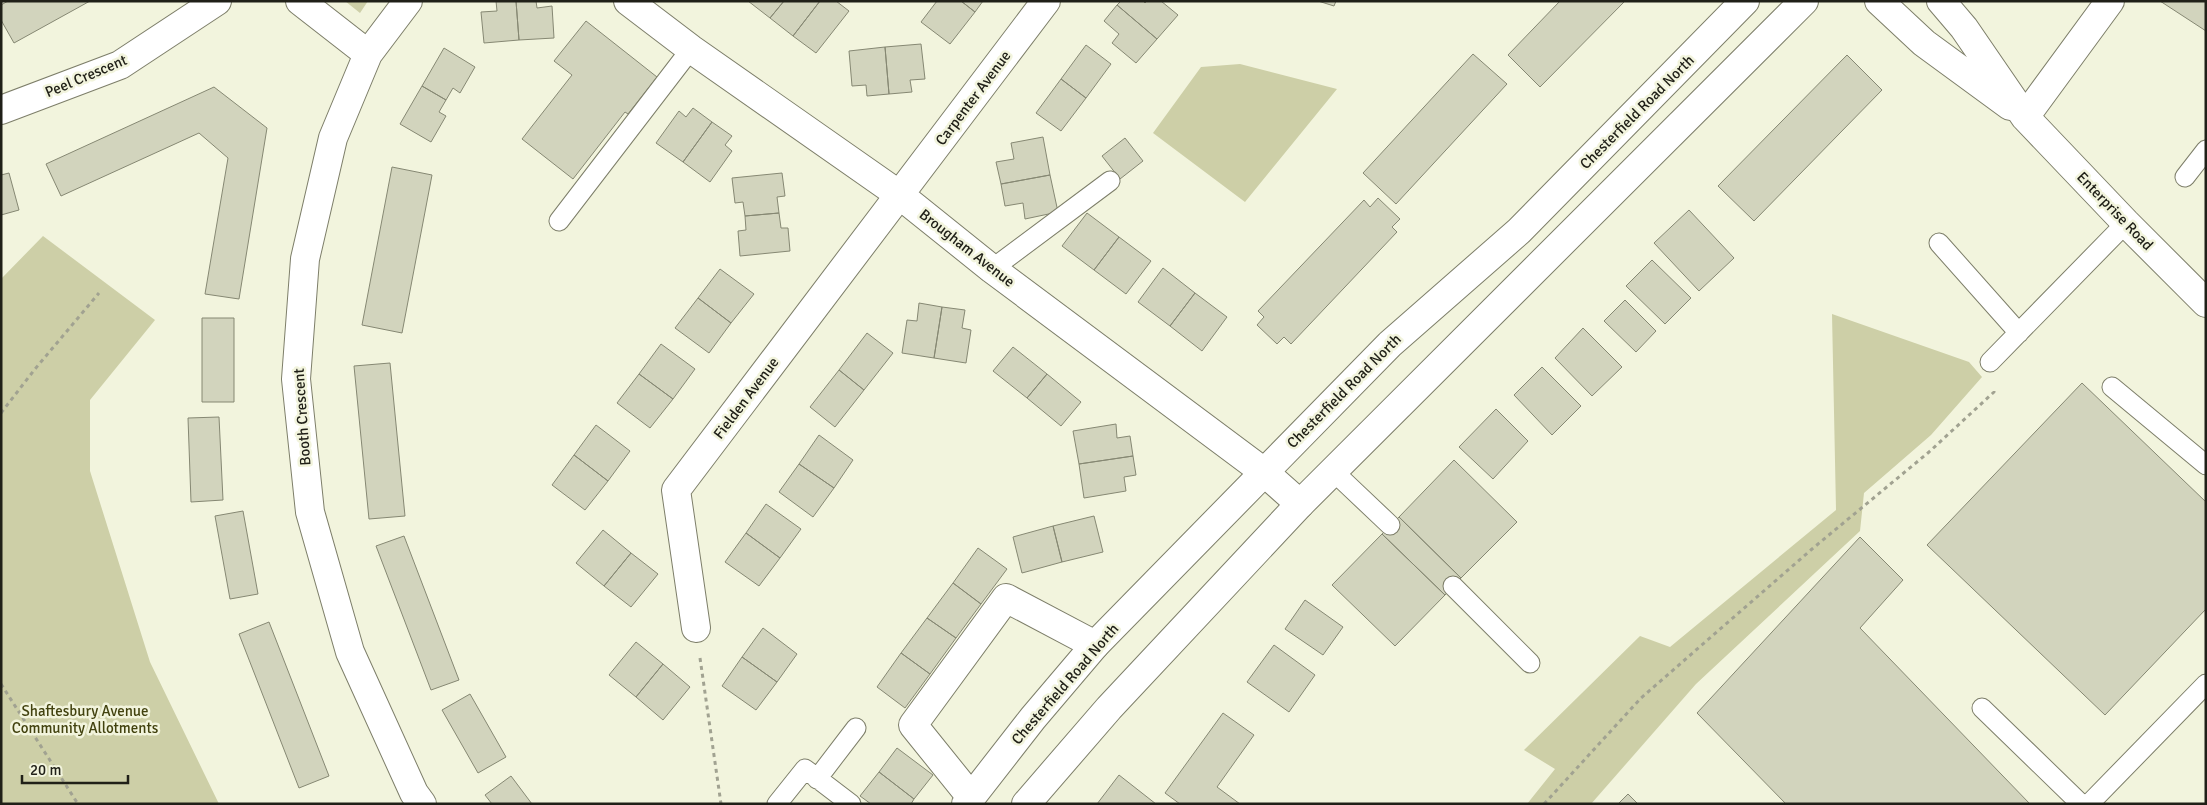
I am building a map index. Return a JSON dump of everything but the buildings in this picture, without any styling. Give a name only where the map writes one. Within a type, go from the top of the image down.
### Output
[{"type":"street","name":"Peel Crescent","points":[[1,110],[120,65],[217,1]]},
{"type":"street","points":[[300,1],[368,54]]},
{"type":"street","name":"Booth Crescent","points":[[408,1],[368,54],[333,138],[305,259],[296,379],[310,512],[350,652],[414,794],[422,804]]},
{"type":"street","name":"Brougham Avenue","points":[[628,1],[691,49],[900,196],[992,269],[1264,472],[1300,504]]},
{"type":"street","name":"Carpenter Avenue","points":[[900,196],[1046,1]]},
{"type":"street","name":"Chesterfield Road North","points":[[969,800],[1033,718],[1095,645],[1390,344],[1519,231],[1745,1]]},
{"type":"street","points":[[1026,804],[1109,708],[1300,504],[1804,1]]},
{"type":"street","name":"Enterprise Road","points":[[1879,1],[1924,43],[2025,117]]},
{"type":"street","name":"Enterprise Road","points":[[1941,1],[1964,28],[2025,117],[2126,223],[2206,303]]},
{"type":"street","points":[[2025,117],[2110,1]]},
{"type":"street","name":"Fielden Avenue","points":[[696,628],[676,490],[900,196]]},
{"type":"street","points":[[969,800],[913,725],[1006,598],[1095,645]]},
{"type":"lane","points":[[558,221],[691,49]]},
{"type":"lane","points":[[2185,177],[2206,150]]},
{"type":"lane","points":[[992,269],[1110,181]]},
{"type":"lane","points":[[1990,362],[2126,223]]},
{"type":"lane","points":[[1939,243],[2019,333]]},
{"type":"lane","points":[[2112,388],[2206,465]]},
{"type":"lane","points":[[1333,471],[1390,525]]},
{"type":"lane","points":[[1453,586],[1530,663]]},
{"type":"lane","points":[[2088,804],[2206,684]]},
{"type":"lane","points":[[1982,708],[2081,804]]},
{"type":"lane","points":[[817,779],[856,728]]},
{"type":"lane","points":[[777,804],[804,770],[851,804]]},
{"type":"path","points":[[1,413],[99,293]]},
{"type":"path","points":[[1544,804],[1641,698],[1812,549],[1928,452],[1994,392],[1990,362]]},
{"type":"path","points":[[696,628],[721,804]]},
{"type":"path","points":[[1,684],[78,804]]},
{"type":"green space","points":[[345,1],[368,1],[360,13]]},
{"type":"green space","points":[[1240,64],[1337,89],[1245,202],[1153,133],[1201,67]]},
{"type":"green space","name":"Shaftesbury Avenue Community Allotments","points":[[43,236],[155,320],[90,400],[90,471],[150,662],[219,804],[1,804],[1,279]]},
{"type":"green space","points":[[1832,314],[1969,362],[1982,377],[1931,435],[1864,493],[1860,531],[1696,684],[1591,804],[1527,804],[1555,769],[1524,750],[1640,636],[1670,647],[1836,510]]}]
